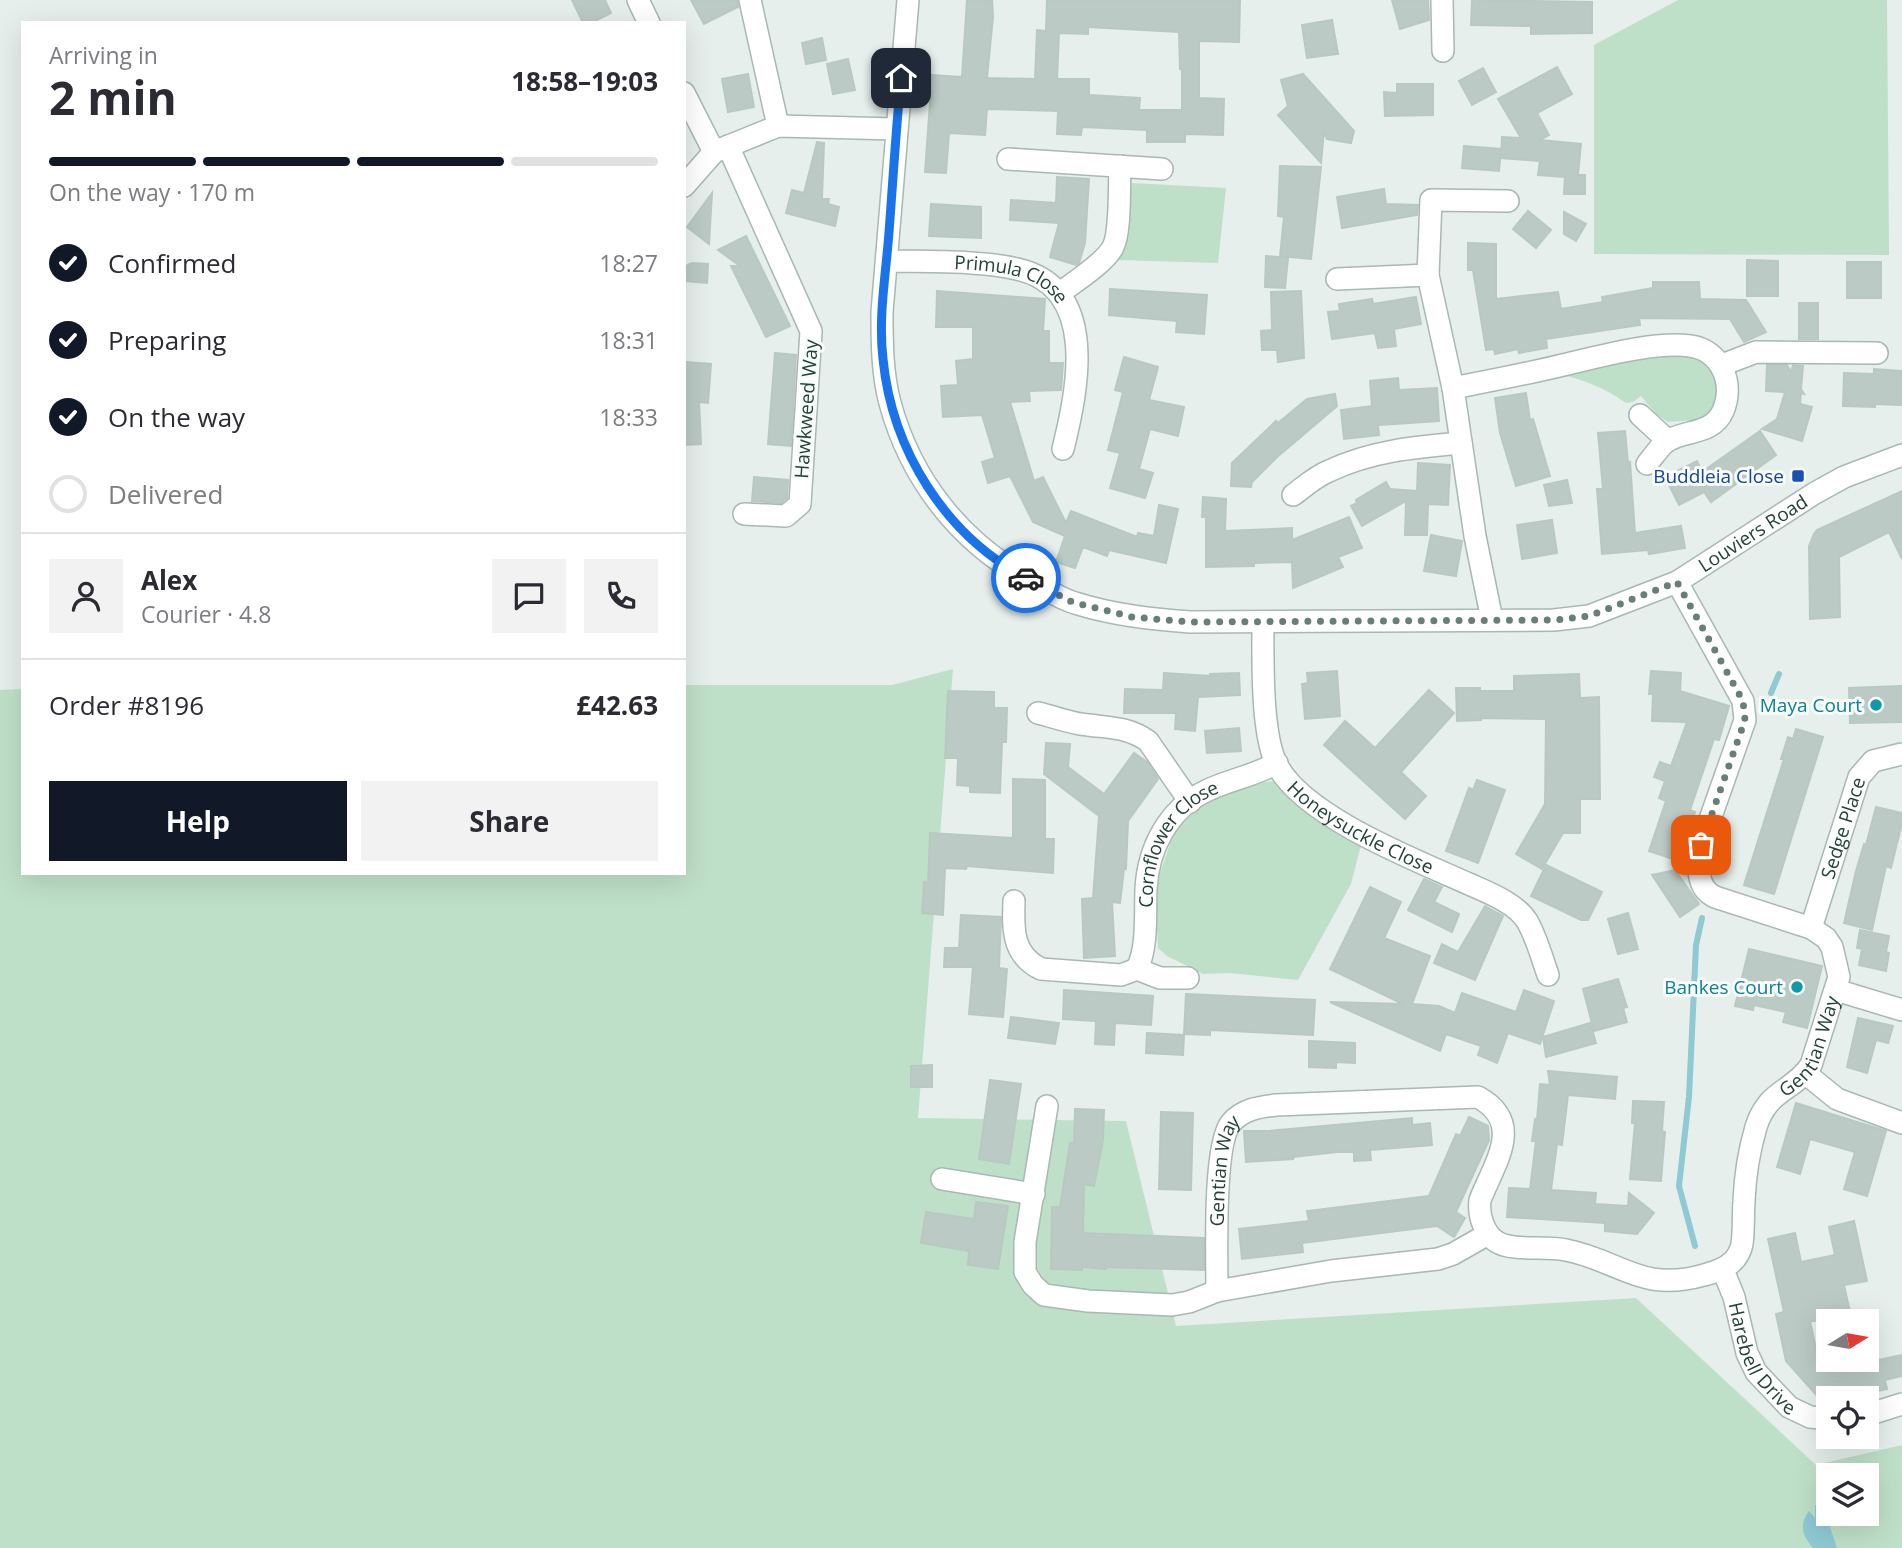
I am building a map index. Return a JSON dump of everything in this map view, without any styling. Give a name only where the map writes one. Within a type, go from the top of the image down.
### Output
[{"type":"street","points":[[638,0],[648,21]]},
{"type":"street","points":[[750,0],[778,126]]},
{"type":"street","name":"Louviers Road","points":[[908,0],[882,313],[883,358],[890,401],[904,443],[925,485],[951,518],[977,546],[1011,570],[1072,602],[1132,617],[1190,622],[1555,620],[1589,616],[1677,582],[1815,493],[1844,477],[1902,454]]},
{"type":"street","points":[[1441,0],[1443,51]]},
{"type":"street","name":"Hawkweed Way","points":[[686,96],[721,149],[811,331],[800,504],[786,516],[744,514]]},
{"type":"street","points":[[686,184],[721,149],[778,126],[896,129]]},
{"type":"street","points":[[1008,159],[1162,169]]},
{"type":"street","points":[[1060,293],[1103,259],[1113,247],[1117,230],[1120,166]]},
{"type":"street","points":[[1492,620],[1475,536],[1453,388],[1428,275],[1431,200],[1508,201]]},
{"type":"street","name":"Primula Close","points":[[887,261],[1017,269],[1042,279],[1060,293],[1071,314],[1076,334],[1074,404],[1063,449]]},
{"type":"street","points":[[1337,279],[1428,275]]},
{"type":"street","points":[[1453,388],[1618,353],[1674,346],[1691,346],[1708,352],[1722,365],[1728,387],[1724,410],[1717,421],[1704,430],[1667,440],[1647,464]]},
{"type":"street","points":[[1722,365],[1756,352],[1877,353]]},
{"type":"street","points":[[1640,415],[1667,440]]},
{"type":"street","points":[[1293,495],[1327,471],[1371,456],[1408,447],[1461,443]]},
{"type":"street","name":"Gentian Way","points":[[1677,582],[1743,701],[1745,720],[1701,845],[1698,866],[1701,882],[1710,895],[1811,928],[1826,938],[1838,966],[1836,990],[1811,1065],[1805,1073],[1769,1100],[1762,1112],[1750,1154],[1744,1198],[1742,1246],[1734,1261],[1723,1270]]},
{"type":"street","name":"Honeysuckle Close","points":[[1263,623],[1266,705],[1272,750],[1277,763],[1294,787],[1342,822],[1408,857],[1508,904],[1526,919],[1548,975]]},
{"type":"street","points":[[1038,713],[1087,725],[1129,729],[1147,741],[1190,802]]},
{"type":"street","name":"Sedge Place","points":[[1811,928],[1859,777],[1874,761],[1902,754]]},
{"type":"street","name":"Cornflower Close","points":[[1137,970],[1143,950],[1147,876],[1154,846],[1168,823],[1204,792],[1277,763]]},
{"type":"street","points":[[1013,901],[1014,940],[1029,964],[1041,969],[1121,975],[1137,970],[1160,978],[1188,978]]},
{"type":"street","points":[[1836,990],[1902,1010]]},
{"type":"street","points":[[1805,1073],[1837,1100],[1902,1123]]},
{"type":"street","name":"Gentian Way","points":[[1217,1291],[1218,1206],[1224,1137],[1230,1124],[1254,1108],[1478,1097],[1499,1112],[1505,1135],[1480,1200],[1479,1209],[1488,1234]]},
{"type":"street","points":[[1047,1107],[1025,1242],[1025,1272],[1033,1285],[1044,1295],[1088,1301],[1172,1305],[1189,1302],[1217,1291],[1331,1271],[1438,1259],[1488,1234],[1505,1245],[1564,1249],[1590,1256],[1644,1279],[1670,1281],[1695,1278],[1723,1270]]},
{"type":"street","points":[[942,1179],[1034,1194]]},
{"type":"street","name":"Harebell Drive","points":[[1723,1270],[1734,1297],[1747,1353],[1756,1372],[1789,1407],[1816,1418]]},
{"type":"street","points":[[1879,1411],[1902,1404]]},
{"type":"green space","points":[[1678,0],[1887,0],[1889,255],[1594,254],[1594,45]]},
{"type":"green space","points":[[1132,183],[1226,188],[1218,263],[1117,260]]},
{"type":"green space","points":[[1676,353],[1699,356],[1712,365],[1719,391],[1709,413],[1697,420],[1668,422],[1656,414],[1641,396],[1626,403],[1593,385],[1557,373],[1626,360]]},
{"type":"green space","points":[[953,669],[918,1118],[1126,1121],[1176,1326],[1636,1298],[1816,1465],[1816,1526],[1879,1526],[1879,1463],[1825,1463],[1902,1445],[1902,1548],[0,1548],[0,690],[21,689],[21,875],[686,875],[686,685],[892,685]]},
{"type":"green space","points":[[1274,781],[1325,823],[1361,845],[1351,884],[1298,980],[1229,973],[1203,974],[1167,956],[1158,948],[1158,879],[1175,829],[1210,799]]},
{"type":"water","points":[[1815,1505],[1816,1526],[1830,1526],[1837,1548],[1813,1548],[1806,1539],[1803,1530],[1809,1511],[1815,1518]]},
{"type":"building","points":[[572,0],[605,0],[611,13],[595,21],[582,21]]},
{"type":"building","points":[[691,0],[737,0],[738,7],[704,24]]},
{"type":"building","points":[[967,0],[992,0],[987,78],[1035,79],[1037,30],[1046,31],[1047,0],[1240,0],[1239,42],[1199,41],[1199,98],[1224,99],[1223,135],[1185,134],[1185,142],[1147,142],[1147,130],[1082,127],[1081,135],[1057,134],[1058,111],[987,109],[985,135],[949,133],[946,173],[925,172],[932,75],[962,77]],"holes":[[[1088,27],[1179,32],[1182,110],[1139,110],[1140,98],[1089,95],[1089,79],[1057,79],[1059,33],[1088,34]]]},
{"type":"building","points":[[1392,0],[1428,0],[1429,20],[1400,29]]},
{"type":"building","points":[[1472,0],[1592,2],[1592,33],[1531,34],[1531,26],[1471,25]]},
{"type":"building","points":[[1332,20],[1338,54],[1307,58],[1302,25]]},
{"type":"building","points":[[822,38],[826,60],[806,64],[802,43]]},
{"type":"building","points":[[848,59],[855,90],[833,94],[827,64]]},
{"type":"building","points":[[1557,67],[1572,94],[1537,113],[1549,135],[1540,140],[1581,144],[1578,175],[1585,175],[1585,194],[1564,194],[1565,177],[1538,175],[1540,161],[1501,158],[1502,137],[1521,138],[1498,99]]},
{"type":"building","points":[[1483,68],[1496,92],[1472,105],[1459,81]]},
{"type":"building","points":[[748,74],[754,107],[728,112],[722,79]]},
{"type":"building","points":[[1303,74],[1354,131],[1351,143],[1327,139],[1324,132],[1321,163],[1278,115],[1288,106],[1281,80]]},
{"type":"building","points":[[1397,84],[1433,84],[1433,115],[1385,116],[1384,92],[1397,93]]},
{"type":"building","points":[[817,142],[824,143],[822,199],[829,199],[828,204],[839,207],[835,226],[786,213],[792,190],[804,193]]},
{"type":"building","points":[[1464,146],[1501,149],[1499,171],[1462,168]]},
{"type":"building","points":[[1280,166],[1321,167],[1311,259],[1280,256],[1284,217],[1278,216]]},
{"type":"building","points":[[1057,177],[1089,179],[1085,243],[1076,265],[1050,257],[1059,223],[1010,220],[1011,200],[1056,203]]},
{"type":"building","points":[[1384,189],[1386,204],[1418,205],[1417,215],[1342,228],[1337,197]]},
{"type":"building","points":[[712,193],[709,244],[687,227]]},
{"type":"building","points":[[931,204],[981,207],[981,238],[929,236]]},
{"type":"building","points":[[1528,211],[1551,230],[1536,248],[1513,229]]},
{"type":"building","points":[[1564,212],[1586,224],[1576,241],[1564,234]]},
{"type":"building","points":[[746,236],[790,326],[766,337],[731,266],[740,266],[718,250]]},
{"type":"building","points":[[1468,243],[1496,244],[1496,299],[1558,292],[1561,309],[1603,302],[1602,297],[1653,288],[1653,282],[1699,282],[1700,299],[1746,300],[1766,332],[1744,342],[1730,319],[1639,318],[1640,325],[1546,339],[1547,348],[1519,353],[1518,349],[1495,354],[1494,349],[1486,350],[1473,270],[1468,270]]},
{"type":"building","points":[[1266,256],[1288,258],[1285,288],[1265,287]]},
{"type":"building","points":[[1747,260],[1778,261],[1778,296],[1747,296]]},
{"type":"building","points":[[1847,262],[1881,262],[1881,298],[1847,298]]},
{"type":"building","points":[[692,263],[708,264],[707,283],[686,281],[686,266]]},
{"type":"building","points":[[1110,289],[1207,295],[1204,334],[1176,332],[1177,321],[1109,315]]},
{"type":"building","points":[[937,291],[1045,299],[1043,331],[1049,331],[1049,363],[1063,363],[1061,390],[1029,391],[1030,401],[1010,402],[1034,481],[1043,477],[1066,523],[1071,511],[1137,537],[1138,533],[1154,536],[1159,505],[1178,509],[1166,563],[1109,550],[1107,556],[1083,547],[1075,568],[1056,562],[1065,536],[1033,522],[1010,476],[988,483],[982,462],[995,458],[982,415],[943,417],[941,386],[958,385],[956,361],[973,359],[973,327],[936,327]]},
{"type":"building","points":[[1301,291],[1304,358],[1278,362],[1277,350],[1262,350],[1261,331],[1272,330],[1271,292]]},
{"type":"building","points":[[1416,297],[1421,324],[1394,329],[1396,346],[1378,348],[1375,333],[1332,339],[1328,312],[1340,311],[1339,304],[1372,299],[1373,304]]},
{"type":"building","points":[[1799,303],[1818,303],[1818,339],[1799,339]]},
{"type":"building","points":[[775,353],[796,355],[791,446],[768,444]]},
{"type":"building","points":[[1124,357],[1158,367],[1149,400],[1184,407],[1178,436],[1150,429],[1139,469],[1153,473],[1145,498],[1110,488],[1120,453],[1108,450],[1123,392],[1115,390]]},
{"type":"building","points":[[686,362],[711,364],[708,403],[699,402],[701,444],[686,445]]},
{"type":"building","points":[[1767,365],[1787,365],[1791,372],[1793,365],[1803,366],[1801,389],[1804,394],[1801,393],[1800,404],[1812,407],[1802,441],[1762,429],[1777,419],[1785,392],[1766,391]]},
{"type":"building","points":[[1874,369],[1902,371],[1902,405],[1843,406],[1844,373],[1874,374]]},
{"type":"building","points":[[1398,378],[1399,390],[1437,388],[1439,421],[1378,425],[1379,435],[1344,439],[1341,410],[1372,406],[1370,381]]},
{"type":"building","points":[[1526,393],[1530,420],[1533,419],[1550,476],[1516,486],[1500,433],[1495,398]]},
{"type":"building","points":[[1335,394],[1337,406],[1276,458],[1252,482],[1251,487],[1231,486],[1232,463],[1276,421],[1278,423],[1307,399]]},
{"type":"building","points":[[1625,431],[1635,533],[1681,526],[1685,548],[1649,554],[1648,550],[1602,554],[1597,489],[1603,489],[1598,433]]},
{"type":"building","points":[[1760,431],[1776,455],[1711,502],[1704,492],[1679,505],[1665,477],[1697,461],[1702,472]]},
{"type":"building","points":[[1418,463],[1450,465],[1448,505],[1428,504],[1427,535],[1405,535],[1406,501],[1362,526],[1351,506],[1357,503],[1356,500],[1386,482],[1390,489],[1417,491]]},
{"type":"building","points":[[754,477],[788,480],[787,498],[781,503],[752,501]]},
{"type":"building","points":[[1567,480],[1572,503],[1549,506],[1544,485]]},
{"type":"building","points":[[1902,491],[1902,559],[1889,532],[1839,557],[1840,617],[1810,619],[1809,546],[1814,534],[1817,530]]},
{"type":"building","points":[[1203,497],[1226,499],[1225,531],[1292,528],[1292,540],[1349,517],[1362,548],[1338,557],[1343,567],[1293,588],[1292,562],[1206,567],[1206,517],[1202,517]]},
{"type":"building","points":[[1552,520],[1557,553],[1522,559],[1517,525]]},
{"type":"building","points":[[1431,535],[1462,541],[1456,576],[1424,571]]},
{"type":"building","points":[[1337,671],[1340,716],[1305,719],[1302,684],[1308,683],[1307,673]]},
{"type":"building","points":[[1651,671],[1681,673],[1680,691],[1729,706],[1719,740],[1714,739],[1690,810],[1695,812],[1679,861],[1649,851],[1666,801],[1659,798],[1665,781],[1654,777],[1660,762],[1671,766],[1687,722],[1652,721],[1653,694],[1649,694]]},
{"type":"building","points":[[1164,673],[1210,676],[1239,673],[1240,695],[1198,697],[1195,731],[1175,729],[1176,713],[1124,713],[1125,689],[1163,690]]},
{"type":"building","points":[[1579,674],[1580,698],[1599,697],[1600,799],[1580,799],[1580,833],[1563,833],[1542,869],[1516,854],[1545,804],[1546,719],[1481,718],[1457,721],[1456,688],[1514,691],[1514,676]]},
{"type":"building","name":"Maya Court","points":[[1902,686],[1902,722],[1850,723],[1849,688]]},
{"type":"building","points":[[1429,690],[1454,713],[1401,772],[1426,796],[1405,819],[1324,745],[1345,721],[1375,748]]},
{"type":"building","points":[[948,691],[994,692],[994,708],[1007,708],[1006,742],[1002,742],[1000,793],[970,792],[970,786],[957,785],[958,758],[945,758]]},
{"type":"building","points":[[1239,728],[1241,751],[1207,753],[1205,731]]},
{"type":"building","points":[[1796,729],[1823,737],[1774,894],[1744,885],[1784,759],[1781,759],[1788,737],[1793,739]]},
{"type":"building","points":[[1046,743],[1070,744],[1068,767],[1104,794],[1134,753],[1147,762],[1158,779],[1128,821],[1126,869],[1120,903],[1112,902],[1115,956],[1084,958],[1082,899],[1093,898],[1099,816],[1044,774]]},
{"type":"building","points":[[1013,779],[1045,780],[1045,839],[1054,839],[1053,873],[967,866],[966,869],[945,868],[943,915],[922,913],[924,882],[928,883],[930,833],[1013,838]]},
{"type":"building","points":[[1477,780],[1505,790],[1478,863],[1446,851],[1469,788],[1473,790]]},
{"type":"building","points":[[1876,807],[1902,813],[1902,823],[1891,868],[1886,866],[1872,930],[1844,923],[1856,871]]},
{"type":"building","points":[[1546,865],[1602,892],[1588,920],[1581,920],[1531,896]]},
{"type":"building","points":[[1675,870],[1699,904],[1680,917],[1652,875]]},
{"type":"building","points":[[1424,879],[1442,887],[1434,902],[1459,914],[1452,932],[1408,910]]},
{"type":"building","points":[[1370,887],[1401,902],[1384,938],[1430,956],[1412,1004],[1439,1006],[1455,1013],[1462,993],[1516,1012],[1524,990],[1554,1001],[1540,1044],[1508,1033],[1497,1063],[1478,1055],[1481,1046],[1446,1034],[1440,1051],[1330,1002],[1403,1004],[1330,969]]},
{"type":"building","points":[[1485,906],[1503,916],[1475,980],[1434,963],[1442,944],[1458,952]]},
{"type":"building","points":[[1628,913],[1638,949],[1618,954],[1608,919]]},
{"type":"building","points":[[961,915],[1001,917],[999,968],[1007,969],[1003,1017],[969,1014],[973,967],[944,967],[945,948],[959,948]]},
{"type":"building","points":[[1860,930],[1889,936],[1886,971],[1859,965],[1862,949],[1857,948]]},
{"type":"building","name":"Bankes Court","points":[[1749,949],[1822,966],[1807,1028],[1783,1022],[1786,1012],[1754,1005],[1753,1010],[1735,1006]]},
{"type":"building","points":[[1618,979],[1627,1007],[1623,1008],[1627,1022],[1594,1031],[1583,989]]},
{"type":"building","points":[[1064,990],[1153,996],[1151,1025],[1115,1023],[1114,1045],[1095,1044],[1096,1021],[1063,1019]]},
{"type":"building","points":[[1186,994],[1315,1000],[1313,1035],[1210,1030],[1210,1035],[1184,1034]]},
{"type":"building","points":[[1011,1017],[1059,1023],[1055,1044],[1008,1038]]},
{"type":"building","points":[[1858,1018],[1893,1026],[1888,1043],[1876,1040],[1867,1073],[1847,1067]]},
{"type":"building","points":[[1590,1023],[1596,1043],[1546,1057],[1543,1037]]},
{"type":"building","points":[[1147,1033],[1184,1035],[1183,1055],[1146,1053]]},
{"type":"building","points":[[1309,1041],[1355,1043],[1355,1063],[1336,1062],[1336,1068],[1309,1067]]},
{"type":"building","points":[[932,1065],[932,1087],[911,1087],[911,1066]]},
{"type":"building","points":[[1548,1071],[1617,1077],[1615,1099],[1568,1095],[1562,1145],[1557,1144],[1551,1190],[1596,1193],[1595,1204],[1628,1206],[1629,1193],[1654,1213],[1637,1234],[1605,1231],[1605,1223],[1507,1217],[1509,1188],[1530,1189],[1536,1141],[1532,1141],[1540,1084],[1550,1085]]},
{"type":"building","points":[[990,1080],[1021,1084],[1009,1164],[979,1159]]},
{"type":"building","points":[[1633,1101],[1664,1102],[1662,1131],[1665,1132],[1661,1181],[1630,1179],[1635,1123],[1632,1123]]},
{"type":"building","points":[[1796,1103],[1886,1131],[1867,1196],[1844,1189],[1855,1152],[1810,1139],[1800,1174],[1777,1167]]},
{"type":"building","points":[[1075,1109],[1104,1110],[1103,1140],[1094,1186],[1084,1184],[1083,1233],[1204,1238],[1204,1270],[1106,1267],[1082,1267],[1082,1270],[1051,1269],[1052,1207],[1060,1207],[1070,1143],[1074,1143]]},
{"type":"building","points":[[1161,1112],[1193,1113],[1191,1190],[1159,1189]]},
{"type":"building","points":[[1469,1117],[1488,1126],[1489,1140],[1456,1212],[1465,1218],[1454,1237],[1437,1226],[1302,1243],[1303,1252],[1242,1259],[1239,1229],[1309,1221],[1307,1211],[1429,1196],[1456,1134],[1460,1136]]},
{"type":"building","points":[[1412,1118],[1412,1125],[1430,1123],[1432,1145],[1370,1150],[1371,1160],[1354,1161],[1354,1152],[1337,1152],[1293,1159],[1246,1162],[1244,1131]]},
{"type":"building","points":[[976,1202],[1008,1206],[998,1269],[968,1265],[969,1251],[921,1243],[926,1212],[974,1219]]},
{"type":"building","points":[[1854,1221],[1867,1281],[1844,1285],[1849,1309],[1816,1309],[1816,1321],[1810,1321],[1816,1349],[1816,1372],[1880,1372],[1880,1360],[1902,1355],[1902,1376],[1885,1380],[1887,1389],[1879,1391],[1879,1386],[1816,1386],[1816,1395],[1786,1361],[1776,1314],[1784,1312],[1768,1239],[1795,1233],[1801,1262],[1835,1255],[1829,1227]]},
{"type":"waterway","points":[[1771,693],[1779,674]]},
{"type":"waterway","points":[[1695,1246],[1679,1186],[1689,1097],[1696,945],[1702,918]]},
{"type":"way so far","points":[[1026,578],[1072,602],[1132,617],[1190,622],[1263,623],[1555,620],[1589,616],[1677,582],[1743,701],[1745,720],[1701,845]]},
{"type":"place","name":"Buddleia Close","points":[[1798,476]]},
{"type":"place","name":"Maya Court","points":[[1876,705]]},
{"type":"place","name":"Bankes Court","points":[[1797,987]]},
{"type":"route","points":[[901,78],[882,313],[883,358],[890,401],[904,443],[925,485],[977,546],[1026,578]]}]
